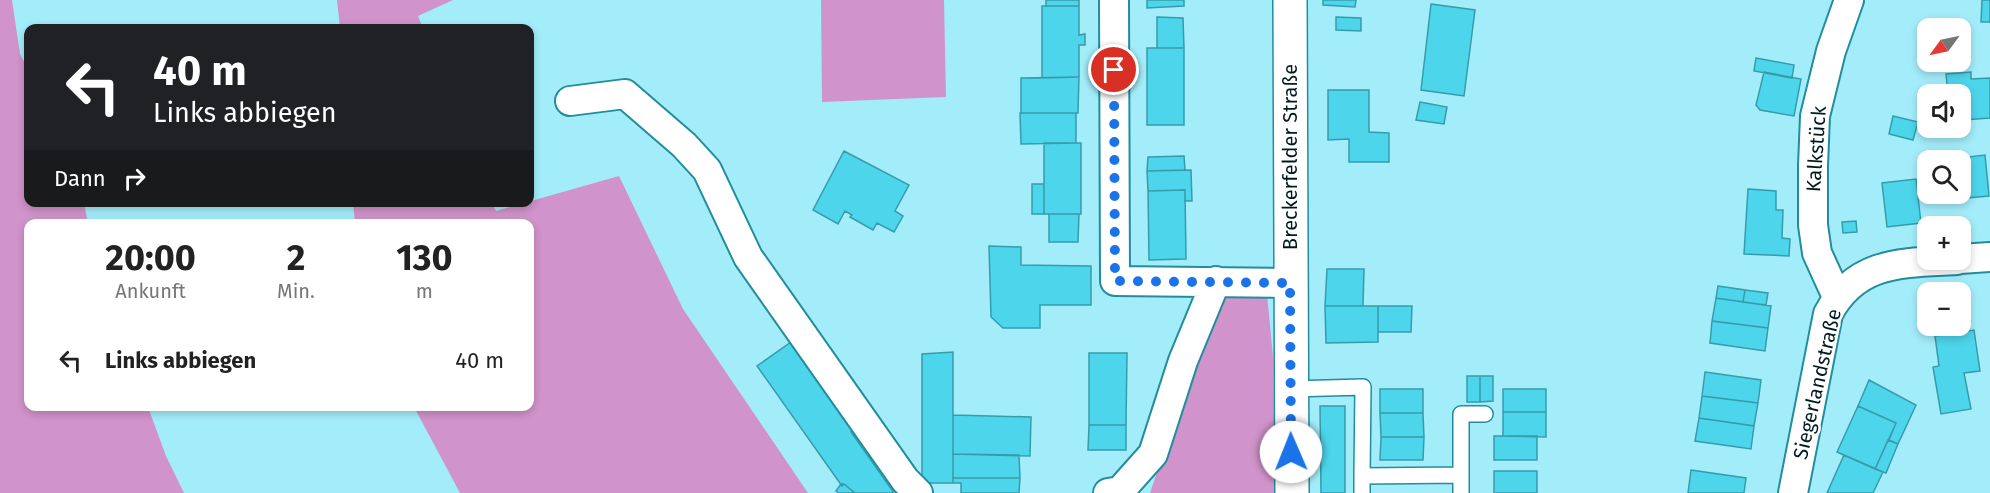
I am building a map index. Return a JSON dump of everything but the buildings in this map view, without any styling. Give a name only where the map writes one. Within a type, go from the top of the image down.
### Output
[{"type":"main road","name":"Breckerfelder Straße","points":[[1290,0],[1292,493]]},
{"type":"street","points":[[1114,0],[1115,281],[1290,283]]},
{"type":"street","name":"Kalkstück","points":[[1837,297],[1817,253],[1813,225],[1815,116],[1831,51],[1849,0]]},
{"type":"street","points":[[570,101],[626,94],[684,145],[707,170],[748,257],[905,480],[918,493]]},
{"type":"street","name":"Siegerlandstraße","points":[[1971,258],[1990,257]]},
{"type":"street","name":"Siegerlandstraße","points":[[1793,493],[1826,322],[1837,297],[1867,273],[1891,265],[1917,263]]},
{"type":"street","points":[[1108,493],[1120,491],[1153,454],[1183,361],[1215,281]]},
{"type":"lane","points":[[1291,389],[1363,387],[1362,493]]},
{"type":"lane","points":[[1461,493],[1461,414],[1485,414]]},
{"type":"lane","points":[[1362,476],[1461,475]]},
{"type":"shaded area","points":[[0,0],[12,0],[20,54],[24,62],[24,207],[85,207],[87,219],[24,219],[24,411],[149,411],[166,456],[184,493],[0,493]]},
{"type":"shaded area","points":[[337,0],[453,0],[418,16],[421,24],[340,24]]},
{"type":"shaded area","points":[[821,0],[944,0],[946,97],[822,102]]},
{"type":"shaded area","points":[[619,176],[683,309],[808,493],[460,493],[416,411],[534,411],[534,219],[355,219],[353,207],[494,207],[496,211],[510,207],[534,207],[534,200]]},
{"type":"shaded area","points":[[1218,292],[1267,294],[1273,357],[1275,493],[1150,493]]},
{"type":"route","points":[[1114,70],[1115,281],[1231,280],[1290,283],[1291,452]]}]
